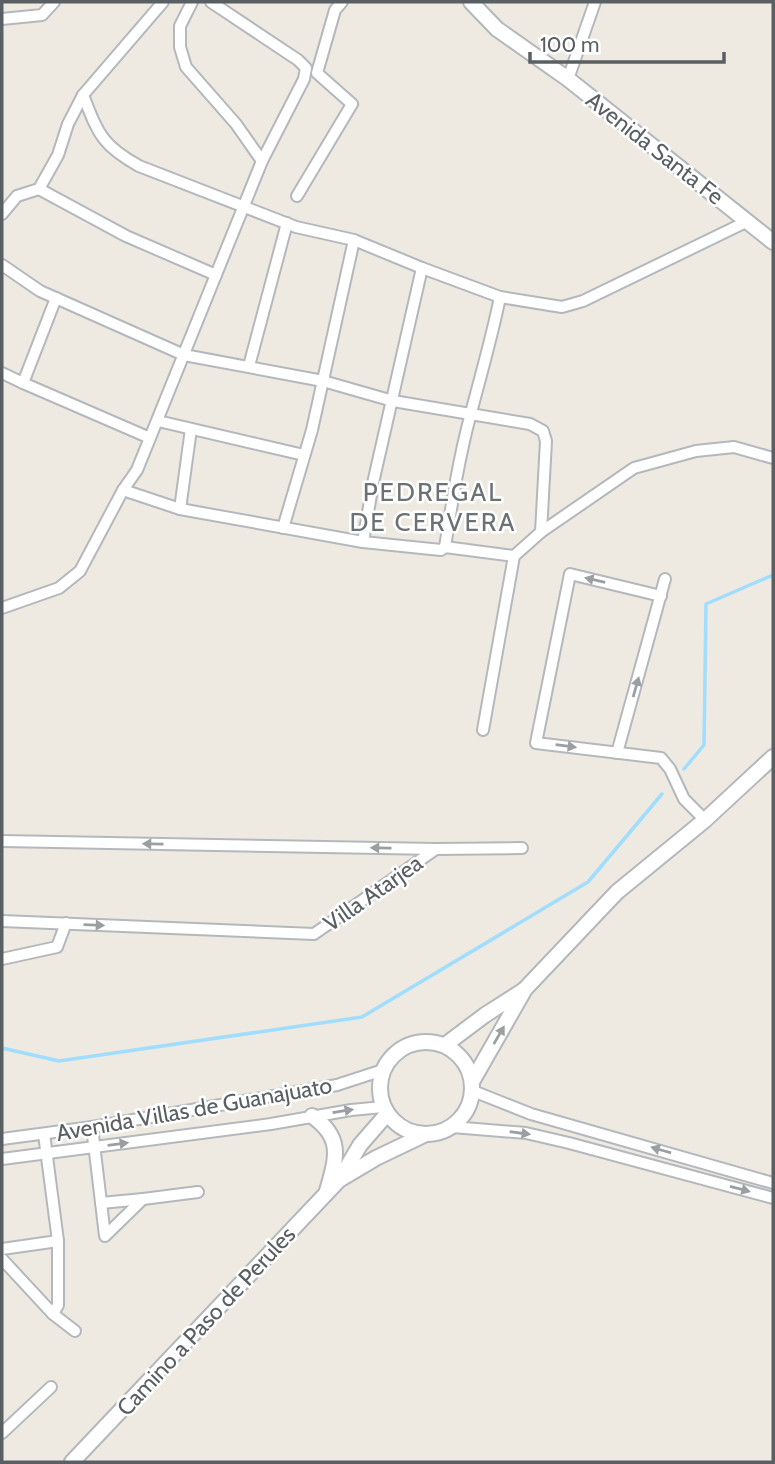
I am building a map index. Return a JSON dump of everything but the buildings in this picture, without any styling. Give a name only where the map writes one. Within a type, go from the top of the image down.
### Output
[{"type":"street","points":[[2,19],[42,15],[54,2]]},
{"type":"street","points":[[2,214],[17,197],[39,189],[58,155],[68,124],[83,95],[163,2]]},
{"type":"street","points":[[192,2],[180,26],[180,47],[186,67],[236,124],[262,161]]},
{"type":"street","points":[[2,608],[59,588],[80,571],[123,490],[137,470],[262,161],[304,79],[306,68],[298,60],[211,2]]},
{"type":"street","points":[[297,196],[352,104],[317,73],[335,10],[342,2]]},
{"type":"street","name":"Avenida Santa Fe","points":[[471,2],[497,29],[568,79],[773,242]]},
{"type":"street","points":[[568,79],[595,2]]},
{"type":"street","points":[[83,95],[99,136],[116,153],[139,166],[287,223],[354,240],[500,297],[562,307],[583,301],[748,221]]},
{"type":"street","points":[[39,189],[126,236],[216,275]]},
{"type":"street","points":[[249,366],[287,223]]},
{"type":"street","points":[[283,528],[323,381],[354,240]]},
{"type":"street","points":[[2,265],[40,291],[184,355],[323,381],[393,401],[530,424],[542,431],[546,441],[541,532]]},
{"type":"street","points":[[363,542],[373,483],[422,268]]},
{"type":"street","points":[[445,547],[470,414],[490,346],[500,297]]},
{"type":"street","points":[[23,383],[56,298]]},
{"type":"street","points":[[2,373],[150,438]]},
{"type":"street","points":[[158,421],[304,455]]},
{"type":"street","points":[[180,509],[191,429]]},
{"type":"street","points":[[483,730],[514,556],[541,532],[634,468],[696,452],[734,447],[773,458]]},
{"type":"street","points":[[123,490],[180,509],[363,542],[440,550],[445,547],[514,556]]},
{"type":"street","points":[[661,596],[570,575],[536,743],[661,758],[670,769],[684,799],[705,820]]},
{"type":"street","points":[[617,753],[665,579]]},
{"type":"street","points":[[445,1045],[525,989],[617,892],[705,820],[773,757]]},
{"type":"street","name":"Villa Atarjea","points":[[2,841],[436,849]]},
{"type":"street","points":[[436,849],[522,848]]},
{"type":"street","name":"Villa Atarjea","points":[[2,921],[314,934],[436,849]]},
{"type":"street","points":[[2,959],[57,947],[66,923]]},
{"type":"street","points":[[525,989],[473,1085],[470,1105],[463,1117],[452,1127],[424,1135],[403,1128],[385,1110],[380,1095],[383,1070],[391,1058],[409,1046],[430,1042],[445,1045],[466,1063],[473,1085],[522,1111],[773,1183]]},
{"type":"street","name":"Avenida Villas de Guanajuato","points":[[2,1139],[92,1128],[337,1085],[383,1070]]},
{"type":"street","name":"Avenida Villas de Guanajuato","points":[[2,1159],[271,1124],[312,1116],[385,1110]]},
{"type":"street","name":"Camino a Paso de Perules","points":[[340,1180],[360,1145],[385,1110]]},
{"type":"street","points":[[312,1116],[326,1126],[335,1143],[334,1166],[327,1192]]},
{"type":"street","points":[[452,1127],[526,1133],[773,1198]]},
{"type":"street","points":[[92,1128],[105,1236],[143,1199]]},
{"type":"street","points":[[44,1134],[58,1241],[58,1305],[53,1314]]},
{"type":"street","name":"Camino a Paso de Perules","points":[[72,1462],[327,1192],[340,1180],[376,1158],[424,1135]]},
{"type":"street","points":[[101,1203],[198,1192]]},
{"type":"street","points":[[2,1249],[58,1241]]},
{"type":"street","points":[[2,1259],[53,1314],[75,1331]]},
{"type":"street","points":[[2,1433],[51,1387]]},
{"type":"waterway","points":[[684,769],[704,745],[706,604],[773,575]]},
{"type":"waterway","points":[[2,1048],[59,1061],[362,1017],[588,882],[662,794]]},
{"type":"district","name":"PEDREGAL DE CERVERA","points":[[433,507]]}]
